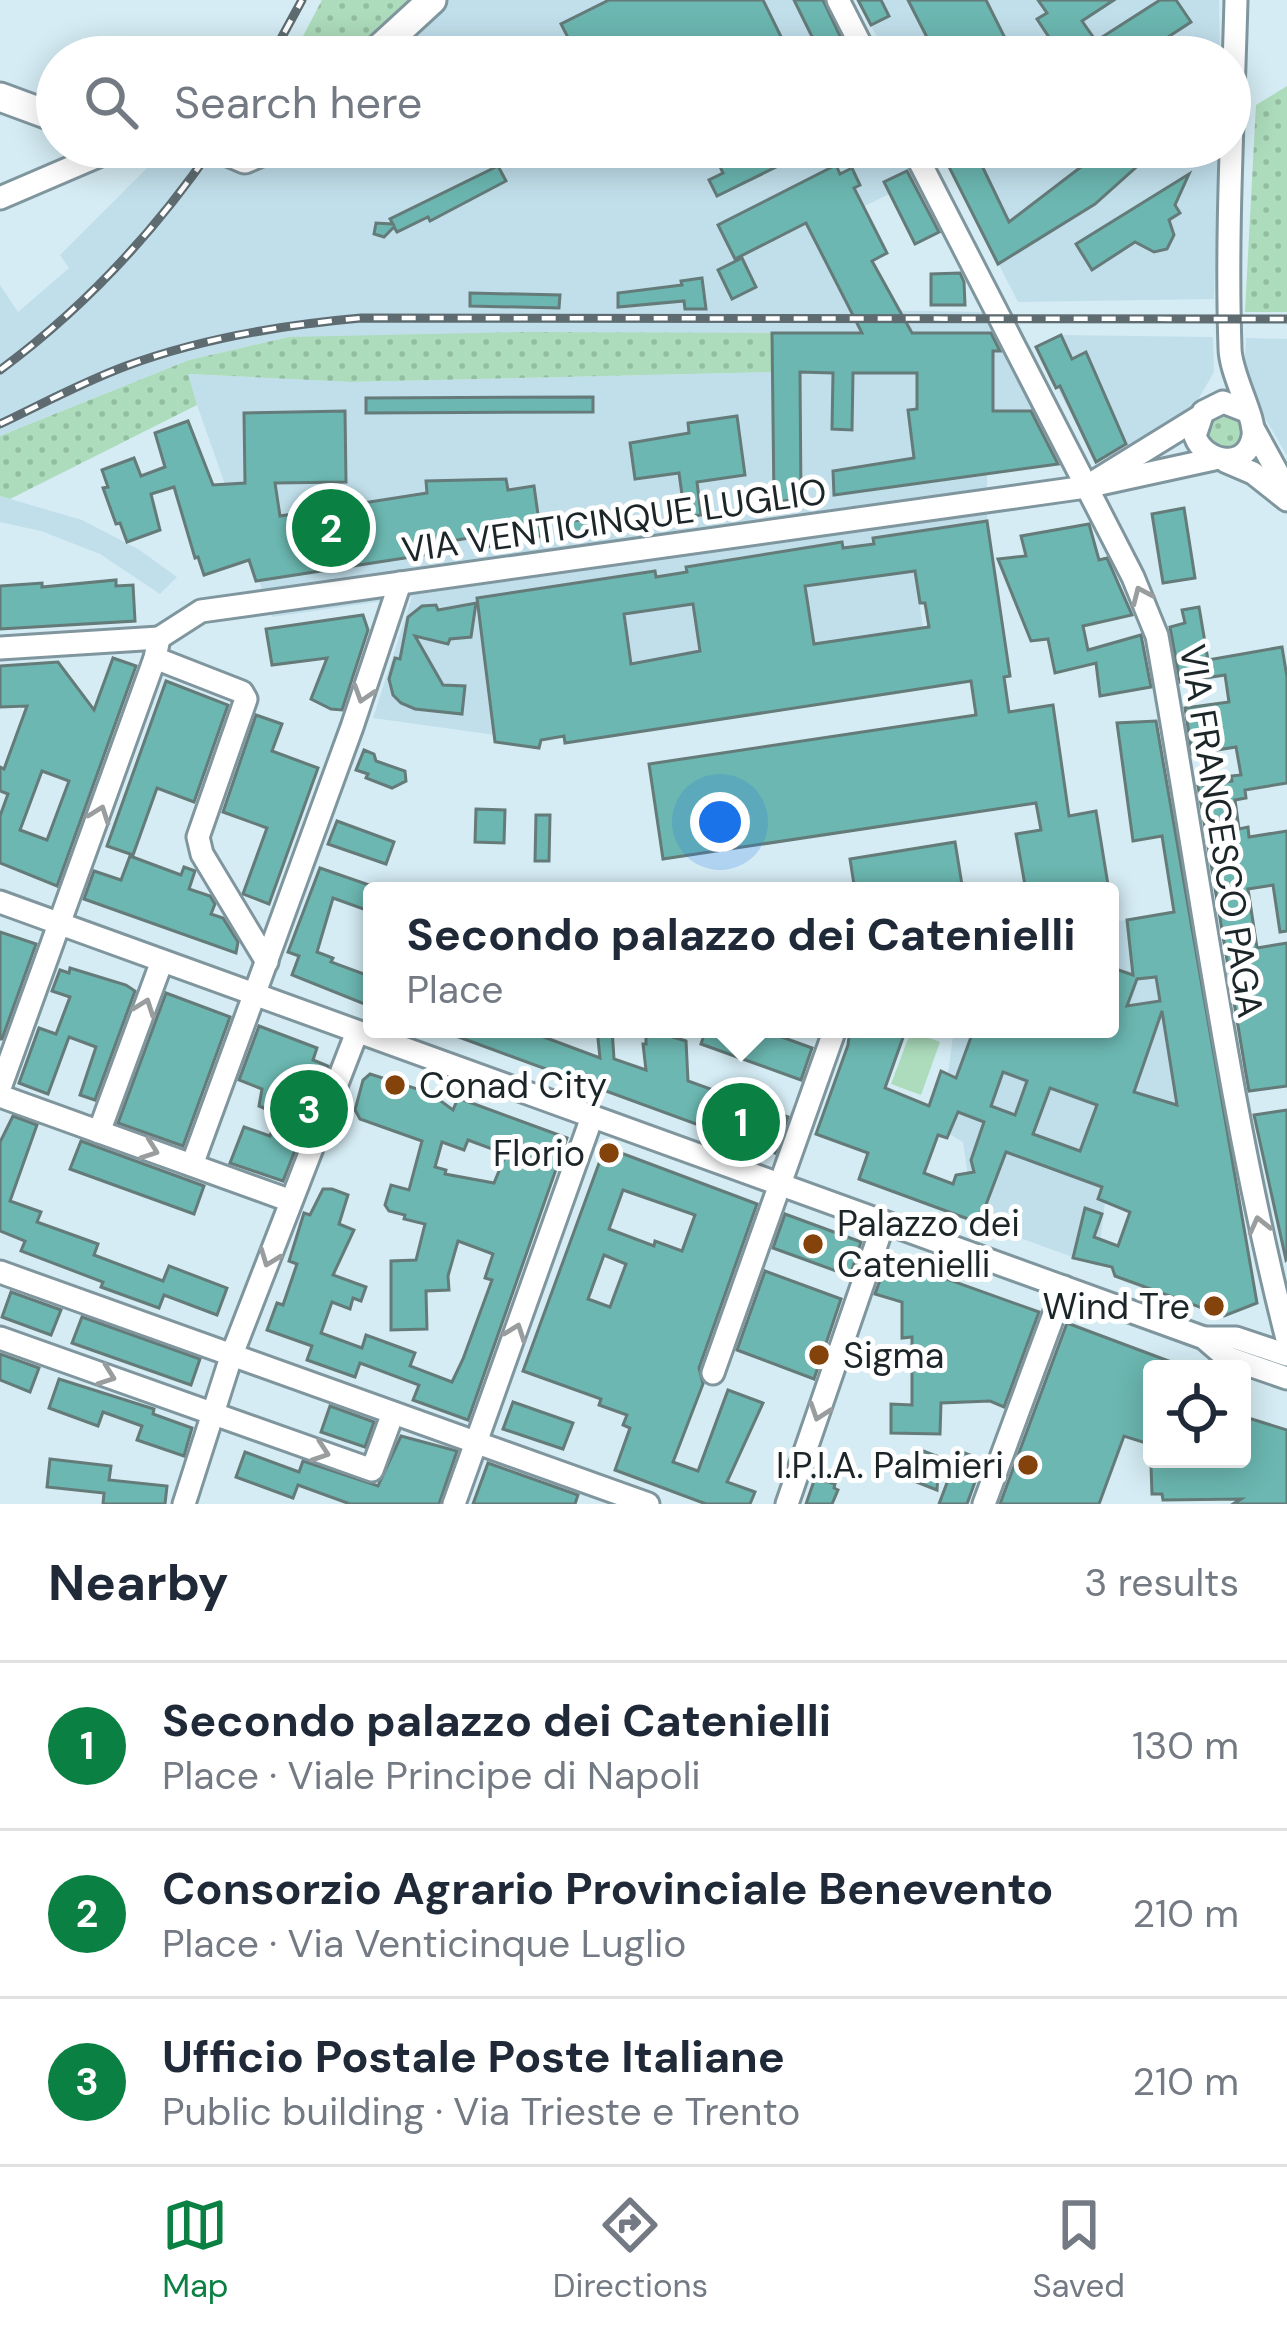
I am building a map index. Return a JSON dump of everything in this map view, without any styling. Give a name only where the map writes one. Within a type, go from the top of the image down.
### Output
[{"type":"main road","points":[[393,36],[432,0]]},
{"type":"main road","points":[[0,97],[36,110]]},
{"type":"street","points":[[838,0],[856,36]]},
{"type":"street","points":[[1236,36],[1237,0]]},
{"type":"street","points":[[0,198],[70,168]]},
{"type":"street","name":"VIA FRANCESCO PAGA","points":[[923,168],[1133,577],[1156,636],[1232,1096],[1287,1339]]},
{"type":"street","points":[[1219,460],[1243,454],[1253,438],[1230,356],[1234,168]]},
{"type":"street","points":[[1230,356],[1196,426],[1199,446],[1253,473],[1287,500]]},
{"type":"street","points":[[1203,412],[1223,402],[1250,420],[1287,490]]},
{"type":"street","name":"VIA VENTICINQUE LUGLIO","points":[[1086,488],[1203,412]]},
{"type":"street","name":"VIA VENTICINQUE LUGLIO","points":[[157,648],[202,611],[1086,488],[1219,460]]},
{"type":"street","points":[[192,1165],[400,583]]},
{"type":"street","points":[[0,648],[157,648],[242,692],[246,699],[198,837],[202,854],[266,962]]},
{"type":"street","points":[[157,648],[0,1092],[291,1201]]},
{"type":"street","points":[[0,902],[363,1034]]},
{"type":"street","points":[[99,1132],[162,961]]},
{"type":"street","points":[[184,1504],[231,1357],[357,1032]]},
{"type":"street","points":[[374,1038],[1217,1342],[1287,1378]]},
{"type":"street","points":[[713,1373],[832,1038]]},
{"type":"street","points":[[454,1504],[592,1117]]},
{"type":"street","points":[[787,1504],[884,1222]]},
{"type":"street","points":[[0,1271],[648,1504]]},
{"type":"street","points":[[984,1504],[1064,1288]]},
{"type":"street","points":[[0,1338],[372,1470],[393,1413]]},
{"type":"street","points":[[1217,1342],[1287,1355]]},
{"type":"shaded area","points":[[447,0],[825,0],[842,36],[407,36]]},
{"type":"shaded area","points":[[858,0],[1219,0],[1220,36],[876,36]]},
{"type":"shaded area","points":[[147,168],[245,168],[254,174],[260,168],[909,168],[916,181],[826,225],[867,310],[984,312],[1036,411],[965,412],[987,442],[987,521],[910,533],[923,628],[814,644],[799,549],[728,560],[729,575],[694,615],[698,641],[731,636],[702,650],[631,664],[620,590],[614,590],[612,577],[477,598],[495,735],[373,718],[412,597],[272,617],[186,374],[351,382],[771,372],[289,337],[189,360],[0,436],[0,285],[18,312],[69,268],[60,255]]},
{"type":"shaded area","points":[[950,168],[1218,168],[1214,299],[1018,302]]},
{"type":"shaded area","points":[[1061,335],[1213,337],[1214,372],[1196,403],[1130,453],[1111,462],[1108,457],[1096,462],[1036,347]]},
{"type":"shaded area","points":[[1246,338],[1287,339],[1287,456],[1244,373]]},
{"type":"shaded area","points":[[0,496],[82,520],[138,549],[177,577],[160,594],[100,554],[41,531],[0,522]]},
{"type":"shaded area","points":[[1127,920],[1134,979],[1202,970],[1224,1111],[1173,1118],[1141,1215],[1105,1203],[1097,1266],[968,1219],[977,1193],[970,1190],[963,1142],[949,1134],[955,1116],[943,1111],[953,1038],[1119,1038],[1119,921]]},
{"type":"green space","points":[[322,0],[423,0],[384,36],[303,36]]},
{"type":"green space","points":[[1287,86],[1287,312],[1245,312],[1256,105]]},
{"type":"green space","points":[[772,333],[771,372],[351,382],[188,374],[197,405],[10,499],[0,496],[0,436],[189,360],[289,337]]},
{"type":"green space","points":[[1220,410],[1239,418],[1245,430],[1237,449],[1218,454],[1201,428]]},
{"type":"green space","points":[[908,1038],[940,1042],[921,1095],[891,1084]]},
{"type":"building","points":[[609,0],[763,0],[781,36],[567,36],[561,24]]},
{"type":"building","points":[[794,0],[823,0],[840,36],[812,36]]},
{"type":"building","points":[[858,0],[881,0],[889,16],[871,25]]},
{"type":"building","points":[[908,0],[986,0],[1004,36],[926,36]]},
{"type":"building","points":[[1038,0],[1114,0],[1082,21],[1092,36],[1048,36],[1037,19],[1047,13]]},
{"type":"building","points":[[1160,0],[1176,0],[1191,22],[1170,36],[1104,36]]},
{"type":"building","points":[[494,168],[499,168],[506,181],[430,221],[428,217],[397,232],[394,227],[384,237],[374,234],[376,223],[393,224],[390,219]]},
{"type":"building","points":[[721,168],[774,168],[717,196],[709,180],[723,173]]},
{"type":"building","points":[[830,168],[837,168],[840,174],[852,168],[860,185],[854,188],[887,253],[872,261],[912,333],[991,333],[1000,351],[993,351],[993,411],[1031,411],[1058,464],[834,495],[833,471],[914,458],[908,410],[917,409],[917,373],[853,373],[852,430],[832,429],[833,373],[800,372],[801,499],[774,502],[772,333],[862,333],[806,223],[735,259],[718,225]]},
{"type":"building","points":[[950,168],[983,168],[1009,222],[1080,168],[1135,168],[1095,204],[998,264]]},
{"type":"building","points":[[907,171],[939,232],[915,244],[884,182]]},
{"type":"building","points":[[1189,174],[1175,205],[1180,213],[1169,220],[1174,235],[1167,249],[1154,252],[1135,242],[1092,270],[1076,244]]},
{"type":"building","points":[[742,258],[756,287],[732,299],[718,270]]},
{"type":"building","points":[[960,273],[965,305],[931,305],[931,274]]},
{"type":"building","points":[[702,278],[706,309],[685,309],[684,301],[618,307],[618,293]]},
{"type":"building","points":[[470,293],[560,295],[559,308],[470,306]]},
{"type":"building","points":[[1061,335],[1072,359],[1086,352],[1126,444],[1096,462],[1036,347]]},
{"type":"building","points":[[593,397],[593,412],[366,413],[366,398]]},
{"type":"building","points":[[345,411],[346,482],[275,483],[280,516],[427,493],[426,481],[506,479],[508,490],[534,486],[541,536],[482,548],[481,536],[436,544],[437,553],[256,581],[249,560],[204,575],[174,487],[151,494],[160,530],[127,542],[120,523],[116,524],[102,470],[134,458],[141,476],[165,467],[155,433],[188,421],[213,485],[245,483],[244,413]]},
{"type":"building","points":[[737,416],[745,475],[697,482],[701,515],[685,517],[679,473],[635,479],[630,443],[689,433],[688,423]]},
{"type":"building","points":[[1184,508],[1195,578],[1163,583],[1152,514]]},
{"type":"building","points":[[587,519],[589,532],[567,536],[565,522]]},
{"type":"building","points":[[987,521],[1010,676],[1004,677],[1009,712],[1053,705],[1069,816],[1096,811],[1108,882],[1024,882],[1016,834],[1041,830],[1036,803],[663,859],[649,764],[976,715],[971,681],[565,743],[564,736],[541,740],[539,748],[495,742],[477,598],[655,571],[656,577],[687,572],[686,567],[842,542],[843,548],[874,544],[873,538]],"holes":[[[915,571],[920,603],[925,603],[929,627],[814,644],[805,586]],[[693,604],[700,651],[631,664],[624,614]]]},
{"type":"building","points":[[1089,524],[1099,560],[1107,558],[1132,615],[1083,626],[1088,650],[1141,635],[1151,687],[1100,696],[1096,663],[1055,673],[1048,639],[1031,641],[998,559],[1026,556],[1021,536]]},
{"type":"building","points":[[116,580],[116,586],[133,585],[135,621],[0,629],[0,586]]},
{"type":"building","points":[[476,603],[471,637],[450,639],[448,644],[415,636],[443,685],[465,686],[462,714],[401,703],[389,679],[395,658],[400,659],[408,617],[422,606],[436,605],[438,610]]},
{"type":"building","points":[[1199,607],[1208,660],[1282,647],[1287,677],[1287,783],[1245,790],[1246,798],[1235,800],[1239,829],[1248,827],[1249,837],[1287,831],[1287,931],[1280,932],[1273,885],[1248,889],[1257,948],[1287,943],[1287,1086],[1249,1091],[1198,786],[1241,775],[1236,747],[1192,754],[1185,708],[1229,702],[1225,675],[1180,682],[1170,627],[1185,623],[1182,610]]},
{"type":"building","points":[[363,615],[368,630],[342,710],[311,699],[327,658],[272,665],[266,629]]},
{"type":"building","points":[[113,658],[136,666],[57,886],[0,863],[0,816],[8,794],[0,791],[0,767],[4,769],[27,706],[0,707],[0,666],[58,662],[94,710]],"holes":[[[42,771],[69,781],[47,840],[20,830]]]},
{"type":"building","points":[[166,681],[228,705],[194,802],[157,788],[133,855],[107,846]]},
{"type":"building","points":[[256,715],[282,724],[272,751],[318,768],[269,904],[243,894],[267,828],[223,812]]},
{"type":"building","points":[[1156,721],[1257,1303],[1224,1316],[1115,1276],[1112,1267],[1073,1258],[1085,1208],[1102,1214],[1094,1237],[1118,1246],[1130,1212],[1098,1199],[1102,1187],[1006,1152],[979,1223],[859,1179],[868,1153],[816,1134],[849,1038],[903,1038],[885,1088],[929,1106],[941,1071],[956,1078],[971,1038],[1119,1038],[1119,970],[1133,975],[1127,920],[1174,912],[1162,836],[1133,841],[1117,723]],"holes":[[[1156,977],[1160,1001],[1127,1006],[1137,979]],[[1162,1011],[1177,1105],[1134,1092]],[[1003,1072],[1027,1081],[1015,1115],[991,1106]],[[1050,1088],[1097,1105],[1080,1151],[1033,1134]],[[958,1112],[984,1122],[971,1160],[974,1172],[956,1175],[953,1184],[924,1173],[938,1135],[947,1138]]]},
{"type":"building","points":[[364,750],[374,754],[376,761],[405,771],[406,781],[392,788],[366,778],[368,774],[356,770]]},
{"type":"building","points":[[476,809],[505,810],[504,843],[475,842]]},
{"type":"building","points":[[536,815],[550,815],[549,861],[535,861]]},
{"type":"building","points":[[337,821],[394,842],[386,864],[328,844]]},
{"type":"building","points":[[955,842],[962,882],[854,882],[850,859]]},
{"type":"building","points":[[130,856],[181,875],[184,867],[195,871],[189,889],[210,896],[215,904],[211,914],[223,918],[238,942],[236,953],[84,899],[94,871],[121,880]]},
{"type":"building","points":[[320,868],[363,883],[363,909],[333,898],[317,952],[363,974],[363,1003],[292,975],[299,956],[288,952]]},
{"type":"building","points":[[0,932],[36,944],[2,1039],[0,1039]]},
{"type":"building","points":[[70,968],[135,991],[95,1100],[80,1095],[96,1047],[69,1037],[48,1094],[19,1083],[39,1028],[56,1034],[70,997],[52,991],[60,970],[69,973]]},
{"type":"building","points":[[166,993],[230,1017],[183,1146],[118,1123]]},
{"type":"building","points":[[259,1026],[317,1048],[313,1060],[328,1066],[283,1181],[230,1163],[244,1127],[270,1136],[278,1114],[259,1106],[262,1089],[239,1080]]},
{"type":"building","points":[[462,1038],[546,1038],[600,1058],[598,1038],[613,1038],[614,1059],[646,1070],[646,1038],[686,1041],[688,1081],[788,1117],[775,1153]]},
{"type":"building","points":[[703,1038],[785,1038],[812,1048],[801,1080],[701,1044]]},
{"type":"building","points":[[370,1074],[430,1093],[453,1110],[458,1098],[567,1138],[468,1420],[413,1400],[419,1385],[360,1363],[355,1377],[307,1360],[312,1346],[267,1330],[277,1303],[283,1305],[297,1264],[289,1261],[304,1213],[310,1215],[323,1189],[332,1189],[348,1195],[339,1224],[354,1230],[333,1275],[366,1287],[361,1301],[353,1298],[350,1309],[332,1302],[321,1333],[362,1348],[366,1335],[415,1353],[410,1366],[452,1382],[463,1359],[492,1280],[485,1278],[493,1254],[458,1241],[449,1290],[426,1291],[427,1329],[391,1330],[391,1261],[416,1260],[425,1224],[404,1219],[405,1215],[385,1205],[391,1185],[409,1190],[422,1141],[360,1119],[355,1110],[363,1080]],"holes":[[[468,1140],[506,1154],[494,1183],[445,1174],[446,1170],[435,1167],[442,1142],[464,1150]]]},
{"type":"building","points":[[1287,1110],[1287,1259],[1286,1260],[1254,1115]]},
{"type":"building","points":[[13,1116],[37,1125],[10,1201],[41,1212],[37,1222],[98,1244],[94,1255],[163,1281],[169,1266],[227,1288],[217,1315],[164,1295],[159,1308],[101,1287],[103,1282],[21,1251],[25,1241],[0,1231],[0,1142]]},
{"type":"building","points":[[81,1141],[204,1186],[194,1214],[70,1169]]},
{"type":"building","points":[[605,1147],[757,1204],[699,1368],[703,1384],[673,1462],[698,1471],[728,1390],[763,1403],[727,1482],[755,1492],[750,1504],[706,1504],[615,1470],[630,1428],[623,1425],[627,1415],[599,1405],[601,1399],[523,1371]],"holes":[[[623,1190],[695,1215],[682,1251],[609,1229]],[[604,1255],[626,1264],[610,1307],[588,1299]]]},
{"type":"building","name":"Palazzo dei Catenielli","points":[[785,1214],[861,1242],[850,1276],[773,1248]]},
{"type":"building","points":[[888,1258],[1039,1312],[1004,1407],[990,1401],[941,1403],[940,1434],[891,1433],[891,1404],[912,1405],[912,1337],[902,1338],[902,1302],[875,1294]]},
{"type":"building","points":[[765,1271],[841,1299],[814,1379],[737,1350]]},
{"type":"building","points":[[11,1292],[61,1310],[51,1335],[2,1317]]},
{"type":"building","points":[[82,1317],[200,1359],[191,1385],[72,1343]]},
{"type":"building","points":[[1067,1323],[1166,1360],[1143,1360],[1143,1442],[1124,1436],[1099,1504],[1000,1504]]},
{"type":"building","points":[[0,1354],[39,1368],[30,1392],[0,1380]]},
{"type":"building","points":[[59,1379],[154,1409],[153,1414],[192,1428],[184,1456],[137,1440],[142,1426],[103,1412],[98,1426],[49,1408]]},
{"type":"building","points":[[513,1402],[573,1423],[563,1449],[503,1429]]},
{"type":"building","points":[[330,1406],[374,1422],[365,1447],[321,1432]]},
{"type":"building","points":[[1251,1419],[1287,1430],[1287,1504],[1163,1500],[1162,1494],[1152,1494],[1151,1468],[1251,1468]]},
{"type":"building","points":[[401,1436],[457,1451],[439,1504],[350,1504],[298,1485],[293,1498],[236,1477],[245,1452],[299,1472],[303,1461],[378,1486]]},
{"type":"building","points":[[918,1449],[939,1457],[937,1490],[909,1479]]},
{"type":"building","points":[[959,1451],[983,1460],[967,1504],[939,1504]]},
{"type":"building","points":[[50,1459],[111,1466],[109,1480],[167,1486],[165,1504],[103,1504],[104,1493],[47,1487]]},
{"type":"building","points":[[488,1463],[578,1495],[575,1504],[473,1504]]},
{"type":"building","points":[[815,1478],[835,1484],[838,1490],[832,1504],[806,1504]]},
{"type":"railway","points":[[282,36],[302,0]]},
{"type":"railway","points":[[0,370],[116,267],[197,168]]},
{"type":"railway","points":[[0,424],[155,356],[272,329],[361,318],[1287,319]]},
{"type":"place","name":"Consorzio Agrario Provinciale Benevento","points":[[331,528]]},
{"type":"place","name":"Conad City","points":[[395,1085]]},
{"type":"place","name":"Ufficio Postale Poste Italiane","points":[[309,1109]]},
{"type":"place","name":"Secondo palazzo dei Catenielli","points":[[741,1122]]},
{"type":"place","name":"Florio","points":[[609,1153]]},
{"type":"place","name":"Palazzo dei Catenielli","points":[[813,1244]]},
{"type":"place","name":"Wind Tre","points":[[1214,1306]]},
{"type":"place","name":"Sigma","points":[[819,1355]]},
{"type":"place","name":"I.P.I.A. Palmieri","points":[[1028,1465]]}]
